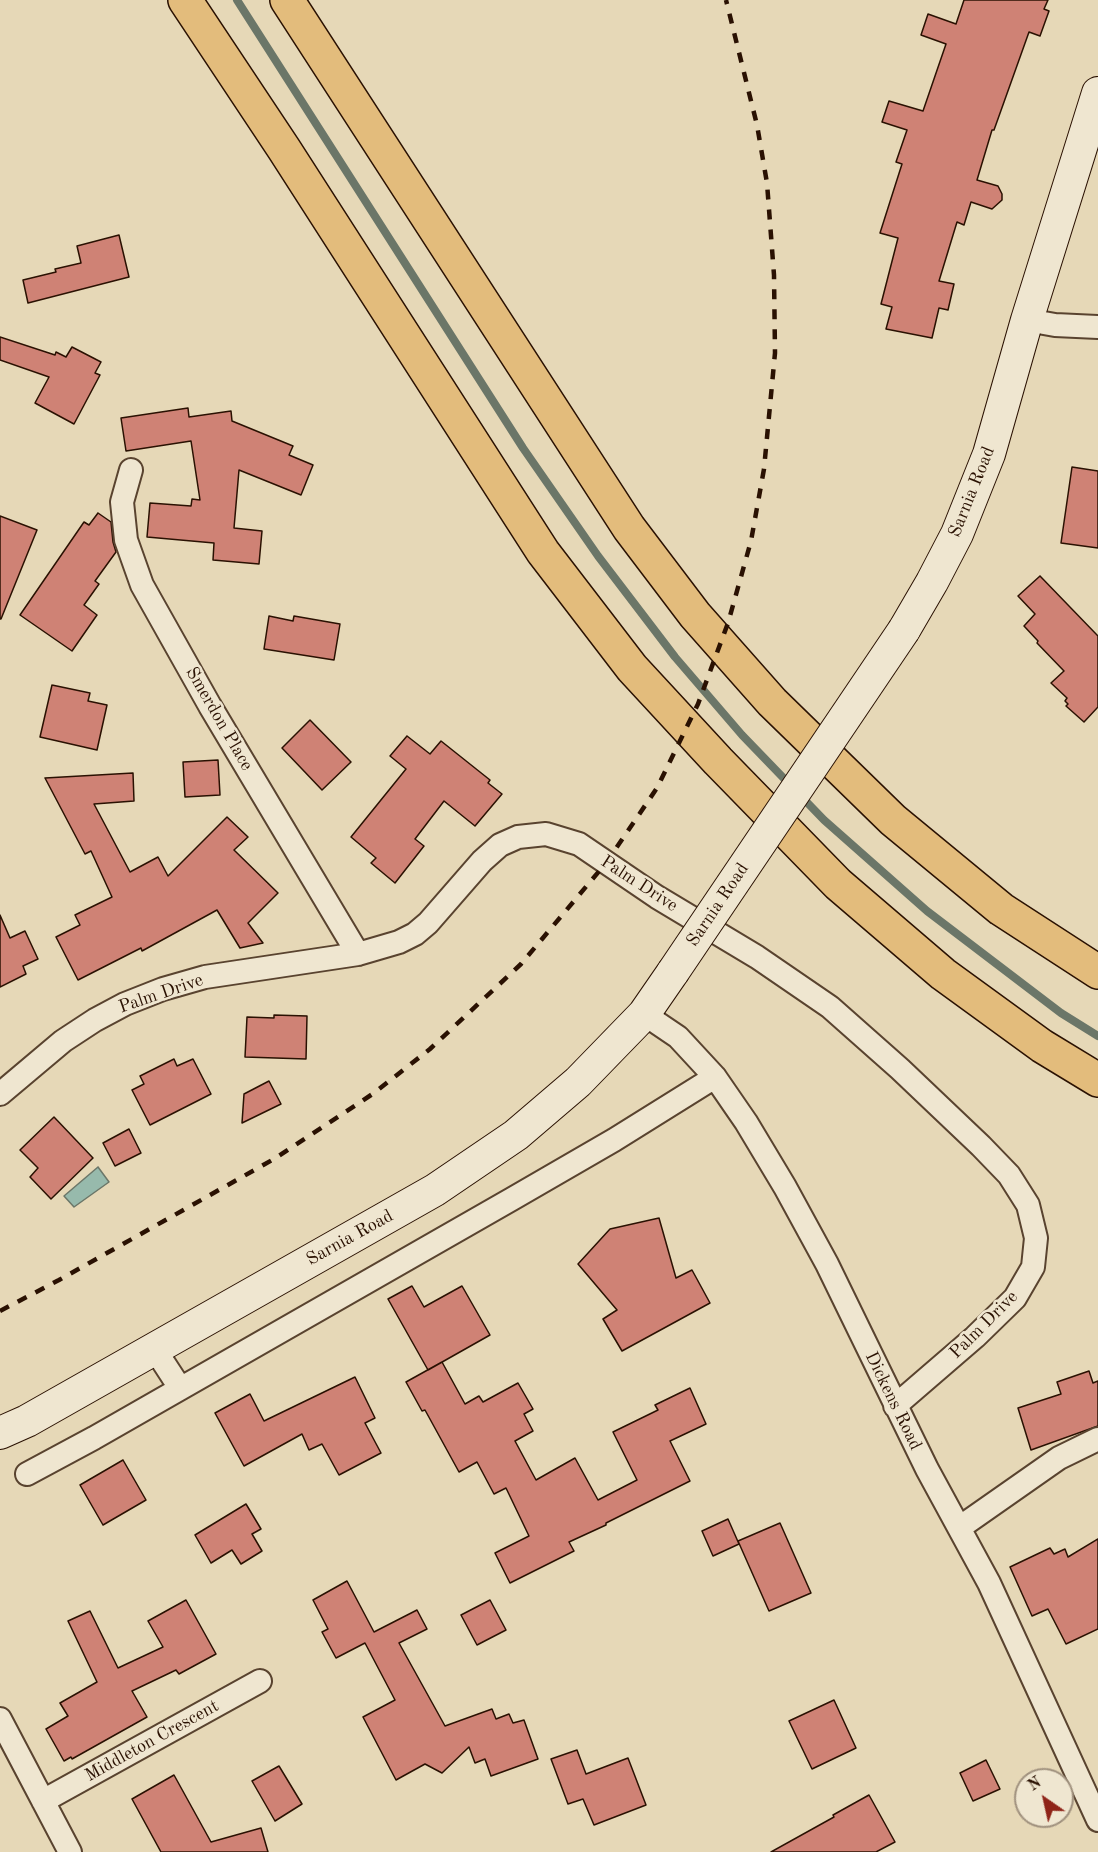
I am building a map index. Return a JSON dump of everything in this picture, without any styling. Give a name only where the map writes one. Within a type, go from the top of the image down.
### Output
[{"type":"highway","points":[[185,0],[284,149],[543,552],[632,668],[718,761],[838,884],[943,974],[1042,1046],[1098,1080]]},
{"type":"highway","points":[[287,0],[629,528],[695,615],[772,702],[893,820],[1001,909],[1098,972]]},
{"type":"main road","name":"Sarnia Road","points":[[0,1433],[27,1421],[435,1190],[507,1141],[578,1082],[644,1014],[904,630],[957,534],[989,454],[1027,320],[1098,93]]},
{"type":"street","points":[[1027,320],[1054,325],[1098,327]]},
{"type":"street","name":"Smerdon Place","points":[[131,470],[122,502],[126,540],[142,585],[210,706],[358,954]]},
{"type":"street","name":"Palm Drive","points":[[0,1094],[63,1041],[125,1004],[163,989],[206,977],[358,954],[399,942],[415,934],[434,916],[482,861],[500,845],[518,837],[546,834],[579,844],[657,897],[757,957],[830,1006],[981,1146],[1009,1175],[1028,1205],[1036,1238],[1033,1267],[1015,1298],[975,1337],[895,1406]]},
{"type":"street","name":"Dickens Road","points":[[644,1014],[678,1037],[715,1077],[785,1186],[827,1264],[895,1406],[988,1583],[1098,1820]]},
{"type":"street","points":[[27,1474],[512,1199],[614,1140],[715,1077]]},
{"type":"street","points":[[154,1348],[180,1388]]},
{"type":"street","points":[[959,1528],[1059,1458],[1098,1439]]},
{"type":"street","name":"Middleton Crescent","points":[[43,1801],[260,1681]]},
{"type":"street","points":[[0,1719],[70,1852]]},
{"type":"shaded area","points":[[98,1167],[109,1182],[74,1207],[64,1196]]},
{"type":"building","points":[[964,0],[1048,0],[1044,9],[1049,11],[1040,36],[1029,32],[994,130],[992,130],[977,180],[998,186],[1002,200],[992,209],[971,202],[964,225],[957,222],[939,281],[954,284],[948,310],[939,308],[932,338],[886,329],[892,307],[881,304],[898,238],[880,233],[902,164],[896,162],[907,130],[882,122],[889,101],[923,111],[946,44],[921,35],[928,14],[956,24]]},
{"type":"building","points":[[119,235],[129,277],[28,303],[23,280],[81,263],[77,246]]},
{"type":"building","points":[[0,337],[55,355],[56,352],[66,357],[72,347],[101,362],[95,373],[100,375],[74,424],[35,403],[49,377],[0,360]]},
{"type":"building","points":[[188,408],[189,417],[231,411],[232,421],[293,446],[289,455],[313,465],[301,495],[239,470],[234,528],[262,531],[259,564],[213,560],[214,543],[147,537],[150,503],[191,506],[192,499],[200,500],[191,441],[126,451],[121,418]]},
{"type":"building","points":[[1072,467],[1098,471],[1098,548],[1061,543]]},
{"type":"building","points":[[98,513],[111,522],[116,552],[95,581],[99,584],[84,605],[97,615],[72,651],[20,615],[84,522],[89,525]]},
{"type":"building","points":[[0,516],[37,530],[1,619],[0,619]]},
{"type":"building","points":[[1040,576],[1098,636],[1098,707],[1084,722],[1066,706],[1067,698],[1051,683],[1064,671],[1024,626],[1035,614],[1018,596]]},
{"type":"building","points":[[269,616],[293,621],[294,616],[340,624],[334,660],[264,649]]},
{"type":"building","points":[[52,685],[90,693],[88,701],[107,705],[97,750],[40,737]]},
{"type":"building","points":[[310,720],[351,762],[322,790],[282,748]]},
{"type":"building","points":[[407,736],[430,754],[441,741],[490,780],[488,783],[502,794],[475,826],[444,801],[415,839],[424,846],[395,883],[371,863],[376,858],[351,837],[406,769],[390,756]]},
{"type":"building","points":[[218,760],[220,795],[185,797],[183,762]]},
{"type":"building","points":[[133,773],[134,801],[94,804],[130,872],[158,857],[168,876],[227,817],[248,837],[234,850],[278,893],[248,923],[263,943],[240,948],[217,910],[142,951],[141,948],[78,980],[56,937],[80,925],[75,915],[112,897],[91,851],[85,854],[45,778]]},
{"type":"building","points":[[0,915],[10,938],[25,931],[38,959],[23,966],[26,974],[0,987]]},
{"type":"building","points":[[274,1015],[307,1016],[306,1059],[245,1057],[247,1017],[274,1018]]},
{"type":"building","points":[[174,1059],[177,1066],[193,1059],[211,1094],[150,1125],[132,1090],[144,1084],[140,1076]]},
{"type":"building","points":[[269,1081],[281,1104],[242,1123],[244,1094]]},
{"type":"building","points":[[54,1117],[93,1158],[51,1199],[30,1177],[38,1168],[20,1150]]},
{"type":"building","points":[[129,1129],[141,1153],[115,1166],[103,1143]]},
{"type":"building","points":[[659,1218],[676,1278],[692,1270],[710,1303],[622,1351],[603,1319],[617,1310],[578,1264],[610,1229]]},
{"type":"building","points":[[412,1286],[424,1307],[462,1286],[490,1335],[428,1370],[388,1299]]},
{"type":"building","points":[[442,1362],[465,1404],[479,1396],[483,1402],[518,1383],[533,1409],[524,1414],[533,1431],[515,1441],[536,1480],[575,1458],[598,1500],[637,1480],[613,1432],[658,1410],[655,1405],[690,1388],[706,1424],[670,1441],[690,1481],[569,1542],[574,1551],[510,1583],[495,1553],[529,1536],[506,1488],[494,1494],[477,1462],[459,1472],[425,1410],[422,1411],[406,1382]]},
{"type":"building","points":[[1089,1371],[1093,1383],[1098,1381],[1098,1426],[1031,1450],[1018,1408],[1061,1394],[1057,1382]]},
{"type":"building","points":[[355,1377],[375,1418],[365,1423],[381,1453],[339,1475],[322,1444],[309,1450],[302,1434],[244,1466],[215,1413],[250,1394],[264,1421]]},
{"type":"building","points":[[123,1460],[146,1500],[103,1525],[80,1485]]},
{"type":"building","points":[[246,1504],[261,1529],[252,1534],[262,1551],[241,1564],[232,1550],[211,1563],[195,1535]]},
{"type":"building","points":[[728,1519],[739,1544],[713,1556],[702,1531]]},
{"type":"building","points":[[780,1523],[811,1593],[769,1611],[738,1541]]},
{"type":"building","points":[[1098,1539],[1098,1629],[1066,1644],[1048,1609],[1032,1616],[1010,1567],[1050,1548],[1054,1554],[1065,1549],[1068,1557]]},
{"type":"building","points":[[347,1581],[374,1632],[417,1610],[427,1629],[399,1643],[445,1726],[492,1709],[496,1719],[509,1714],[513,1723],[524,1720],[538,1759],[491,1776],[485,1759],[475,1763],[469,1747],[442,1773],[425,1764],[396,1780],[363,1717],[395,1700],[365,1643],[336,1658],[322,1632],[328,1629],[313,1600]]},
{"type":"building","points":[[186,1600],[216,1654],[179,1674],[176,1670],[132,1691],[147,1717],[72,1759],[71,1757],[64,1761],[46,1729],[68,1716],[60,1703],[97,1682],[68,1621],[90,1611],[118,1668],[163,1647],[148,1621]]},
{"type":"building","points":[[490,1600],[506,1630],[477,1645],[461,1615]]},
{"type":"building","points":[[834,1700],[856,1748],[812,1769],[789,1721]]},
{"type":"building","points":[[577,1750],[586,1774],[628,1758],[646,1805],[594,1825],[583,1799],[568,1804],[551,1759]]},
{"type":"building","points":[[986,1760],[1000,1789],[973,1801],[960,1773]]},
{"type":"building","points":[[279,1766],[302,1804],[275,1821],[252,1781]]},
{"type":"building","points":[[174,1775],[211,1842],[261,1828],[268,1852],[161,1852],[132,1799]]},
{"type":"building","points":[[869,1795],[895,1842],[876,1852],[771,1852],[834,1817],[833,1815]]},
{"type":"waterway","points":[[237,0],[523,448],[598,556],[675,657],[742,735],[824,820],[927,911],[1061,1013],[1098,1036]]},
{"type":"railway","points":[[0,1311],[274,1159],[374,1093],[430,1049],[521,964],[606,863],[657,788],[698,704],[728,623],[751,541],[764,469],[775,353],[774,275],[767,183],[757,125],[726,0]]}]
